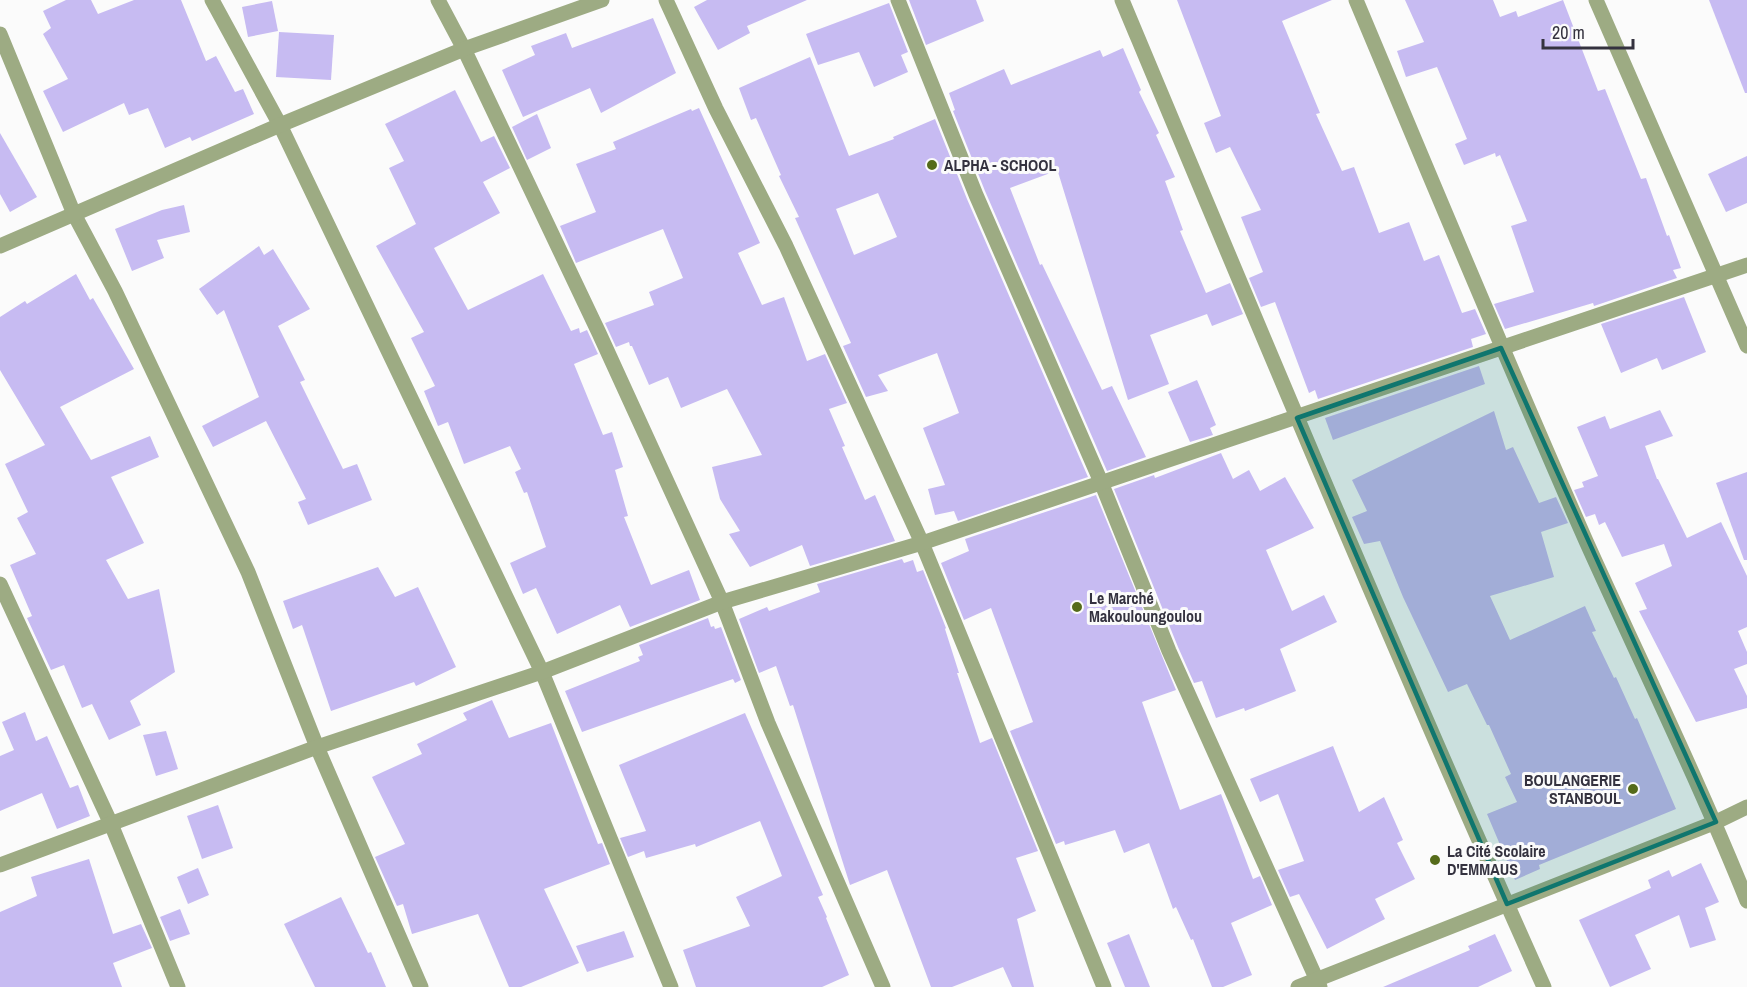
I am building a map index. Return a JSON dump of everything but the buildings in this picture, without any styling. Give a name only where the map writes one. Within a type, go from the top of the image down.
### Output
[{"type":"street","points":[[212,0],[280,125],[542,672],[671,987]]},
{"type":"street","points":[[438,0],[464,49],[599,333],[722,602],[768,723],[883,987]]},
{"type":"street","points":[[0,246],[280,125],[464,49],[602,0]]},
{"type":"street","points":[[666,0],[716,109],[786,246],[922,543],[1104,987]]},
{"type":"street","points":[[898,0],[976,195],[1101,482],[1169,651],[1319,983]]},
{"type":"street","points":[[1122,0],[1297,418],[1544,987]]},
{"type":"street","points":[[1356,0],[1501,348],[1587,543],[1716,822],[1747,901]]},
{"type":"street","points":[[1596,0],[1747,346]]},
{"type":"street","points":[[0,34],[74,213],[115,291],[248,572],[317,747],[421,987]]},
{"type":"street","points":[[0,865],[317,747],[542,672],[722,602],[922,543],[1747,265]]},
{"type":"street","points":[[0,584],[111,824],[178,987]]},
{"type":"street","points":[[1298,987],[1319,983],[1507,904],[1716,822],[1747,807]]},
{"type":"highlighted area","points":[[1501,348],[1716,822],[1507,904],[1297,418]]},
{"type":"place","name":"ALPHA - SCHOOL","points":[[932,165]]},
{"type":"place","name":"Le Marché Makouloungoulou","points":[[1077,607]]},
{"type":"place","name":"BOULANGERIE STANBOUL","points":[[1633,789]]},
{"type":"place","name":"La Cité Scolaire D'EMMAUS","points":[[1435,860]]}]
